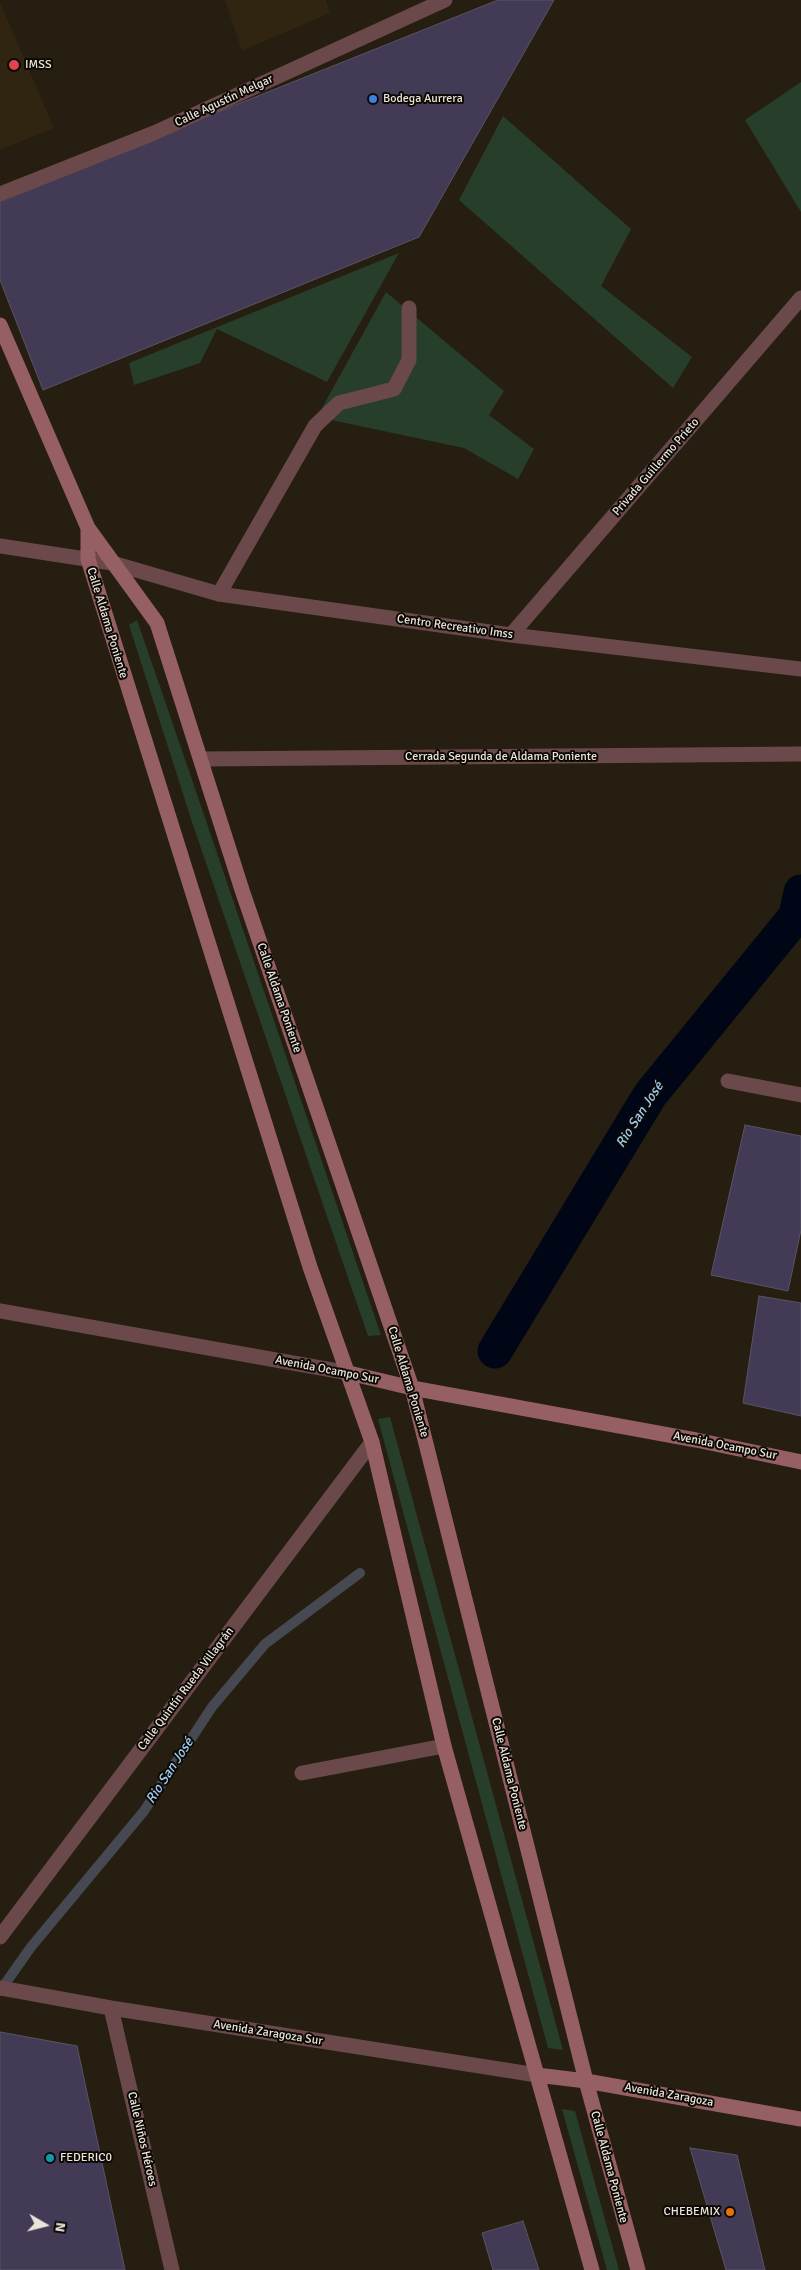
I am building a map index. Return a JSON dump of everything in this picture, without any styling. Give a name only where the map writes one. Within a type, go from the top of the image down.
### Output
[{"type":"main road","name":"Calle Aldama Poniente","points":[[0,325],[88,528],[157,623],[242,890],[412,1388],[586,2081],[638,2270]]},
{"type":"main road","name":"Calle Aldama Poniente","points":[[88,528],[88,560],[310,1267],[372,1442],[444,1746],[592,2270]]},
{"type":"main road","name":"Avenida Ocampo Sur","points":[[349,1373],[412,1388],[696,1440],[801,1462]]},
{"type":"main road","name":"Avenida Zaragoza","points":[[537,2074],[801,2118]]},
{"type":"street","name":"Calle Agustín Melgar","points":[[0,194],[154,133],[445,0]]},
{"type":"street","name":"Privada Guillermo Prieto","points":[[511,636],[801,298]]},
{"type":"street","points":[[219,594],[315,426],[339,403],[394,389],[409,360],[409,308]]},
{"type":"street","name":"Centro Recreativo Imss","points":[[0,546],[112,563],[219,594],[511,636],[801,669]]},
{"type":"street","name":"Cerrada Segunda de Aldama Poniente","points":[[202,760],[801,754]]},
{"type":"street","points":[[728,1081],[801,1095]]},
{"type":"street","name":"Avenida Ocampo Sur","points":[[0,1311],[349,1373]]},
{"type":"street","name":"Calle Quintín Rueda Villagrán","points":[[0,1937],[372,1442]]},
{"type":"street","points":[[302,1773],[444,1746]]},
{"type":"street","name":"Avenida Zaragoza Sur","points":[[0,1988],[111,2008],[537,2074]]},
{"type":"street","name":"Calle Niños Héroes","points":[[111,2008],[172,2270]]},
{"type":"shaded area","points":[[225,0],[326,0],[330,13],[242,51]]},
{"type":"shaded area","name":"IMSS","points":[[0,2],[54,128],[0,150]]},
{"type":"green space","points":[[801,82],[801,212],[745,120]]},
{"type":"green space","points":[[503,116],[631,229],[601,286],[692,357],[673,388],[459,200]]},
{"type":"green space","points":[[399,253],[327,382],[217,329],[200,363],[134,385],[129,363]]},
{"type":"green space","points":[[386,292],[504,391],[489,415],[534,449],[518,479],[464,448],[317,417]]},
{"type":"green space","points":[[137,620],[381,1335],[368,1336],[192,822],[129,625]]},
{"type":"green space","points":[[390,1417],[563,2050],[548,2048],[378,1419]]},
{"type":"green space","points":[[562,2109],[575,2111],[619,2270],[607,2270]]},
{"type":"building","name":"Bodega Aurrera","points":[[498,0],[554,0],[419,237],[43,390],[0,280],[0,199]]},
{"type":"building","points":[[745,1125],[801,1136],[801,1230],[788,1291],[711,1275]]},
{"type":"building","points":[[759,1296],[801,1303],[801,1416],[743,1403]]},
{"type":"building","name":"FEDERIC0","points":[[0,2032],[77,2046],[125,2270],[0,2270]]},
{"type":"building","name":"CHEBEMIX","points":[[690,2148],[737,2155],[765,2270],[726,2270]]},
{"type":"building","points":[[523,2221],[539,2270],[493,2270],[482,2233]]},
{"type":"waterway","name":"Rio San José","points":[[495,1351],[650,1095],[796,916],[801,892]]},
{"type":"waterway","name":"Rio San José","points":[[0,1991],[31,1947],[144,1811],[212,1707],[265,1644],[360,1573]]},
{"type":"place","name":"IMSS","points":[[14,65]]},
{"type":"place","name":"Bodega Aurrera","points":[[373,99]]},
{"type":"place","name":"FEDERIC0","points":[[50,2158]]},
{"type":"place","name":"CHEBEMIX","points":[[730,2212]]}]
